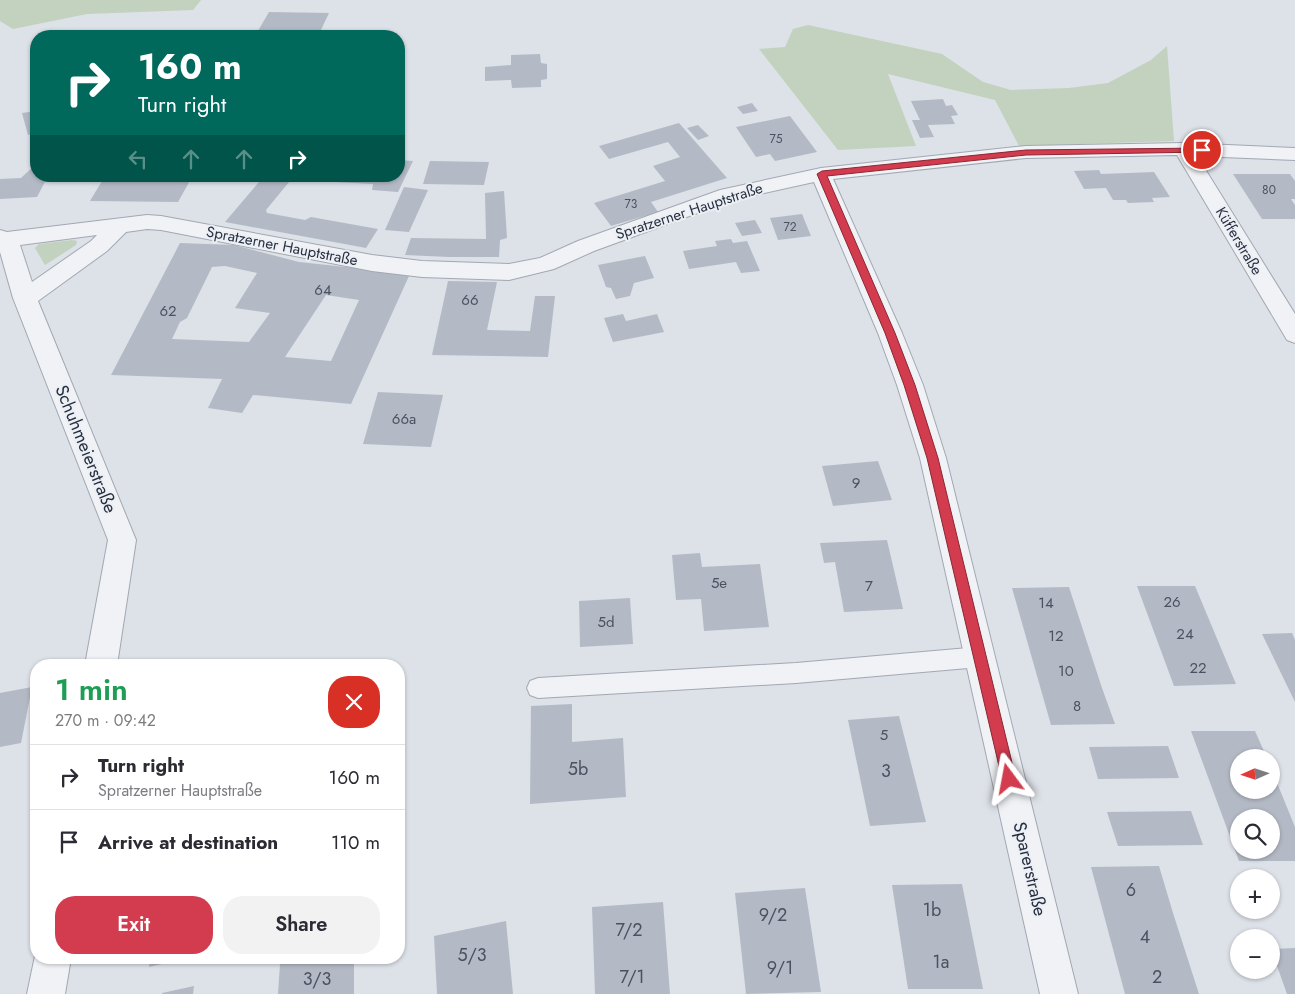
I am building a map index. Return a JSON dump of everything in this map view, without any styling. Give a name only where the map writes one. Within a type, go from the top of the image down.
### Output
[{"type":"street","name":"Spratzerner Hauptstraße","points":[[3,238],[121,224],[161,223],[372,263],[440,270],[509,272],[546,264],[586,246],[727,195],[822,174],[1026,152],[1183,149],[1295,154]]},
{"type":"street","name":"Küfferstraße","points":[[1183,149],[1295,334]]},
{"type":"street","name":"Sparerstraße","points":[[822,174],[890,333],[910,385],[933,458],[1059,994]]},
{"type":"street","points":[[26,298],[99,246],[121,224]]},
{"type":"street","name":"Schuhmeierstraße","points":[[3,238],[122,540],[102,659]]},
{"type":"street","points":[[46,994],[51,964]]},
{"type":"lane","points":[[538,688],[796,673],[980,657]]},
{"type":"green space","points":[[0,0],[201,0],[193,10],[87,14],[13,29],[0,21]]},
{"type":"green space","points":[[808,25],[942,54],[983,82],[1011,90],[1069,88],[1108,83],[1151,60],[1167,46],[1174,141],[1019,146],[995,100],[888,74],[916,146],[838,150],[759,49],[785,47],[793,29]]},
{"type":"green space","points":[[77,241],[76,245],[45,265],[35,248],[39,244]]},
{"type":"building","points":[[269,12],[329,13],[321,30],[258,30]]},
{"type":"building","points":[[540,54],[541,63],[547,64],[547,79],[541,80],[541,87],[512,88],[511,80],[485,81],[485,67],[511,65],[511,55]]},
{"type":"building","points":[[943,99],[946,106],[952,105],[958,115],[951,116],[955,124],[928,125],[934,137],[920,138],[912,120],[920,120],[911,101]]},
{"type":"building","points":[[752,103],[758,111],[743,114],[737,107]]},
{"type":"building","points":[[30,112],[30,135],[28,135],[22,113]]},
{"type":"building","points":[[790,116],[817,152],[775,161],[770,154],[756,157],[736,127]]},
{"type":"building","points":[[679,123],[727,178],[651,202],[658,212],[611,226],[594,203],[665,181],[653,166],[680,157],[668,142],[609,159],[599,146]]},
{"type":"building","points":[[698,125],[709,136],[698,140],[687,128]]},
{"type":"building","points":[[405,160],[413,161],[405,178]]},
{"type":"building","points":[[430,161],[489,162],[484,185],[423,184]]},
{"type":"building","points":[[30,170],[30,182],[45,182],[37,197],[0,199],[0,179],[21,178]]},
{"type":"building","points":[[1099,170],[1101,174],[1154,172],[1170,197],[1152,198],[1154,202],[1128,203],[1126,200],[1113,200],[1106,188],[1084,189],[1074,171]]},
{"type":"building","points":[[1233,174],[1290,174],[1295,181],[1295,199],[1291,199],[1295,205],[1295,219],[1262,219]]},
{"type":"building","points":[[101,182],[189,182],[178,202],[90,201]]},
{"type":"building","points":[[259,182],[289,182],[266,210],[267,213],[305,220],[311,217],[378,229],[366,248],[225,222]]},
{"type":"building","points":[[335,182],[403,182],[398,192],[372,190],[373,184]]},
{"type":"building","points":[[404,187],[428,190],[409,232],[385,230]]},
{"type":"building","points":[[504,191],[507,238],[500,240],[499,257],[405,255],[411,238],[486,239],[485,193]]},
{"type":"building","points":[[802,214],[811,236],[778,240],[770,218]]},
{"type":"building","points":[[755,220],[762,233],[742,236],[735,223]]},
{"type":"building","points":[[731,239],[733,243],[747,241],[760,271],[741,273],[736,262],[689,269],[683,251],[717,246],[715,241]]},
{"type":"building","points":[[180,243],[234,245],[299,262],[374,270],[409,276],[351,404],[253,395],[242,413],[208,408],[222,379],[111,375]],"holes":[[[225,266],[257,273],[235,308],[270,313],[249,342],[172,339],[180,322],[187,318],[212,267]],[[326,295],[359,300],[331,361],[285,357]]]},
{"type":"building","points":[[645,256],[654,278],[634,283],[630,296],[616,299],[611,288],[606,287],[598,265]]},
{"type":"building","points":[[448,281],[497,282],[487,330],[530,331],[535,296],[555,296],[548,357],[432,355]]},
{"type":"building","points":[[623,314],[626,321],[657,314],[664,332],[613,342],[604,318]]},
{"type":"building","points":[[378,392],[443,395],[431,447],[363,444]]},
{"type":"building","points":[[878,461],[892,500],[833,506],[822,466]]},
{"type":"building","points":[[887,540],[903,609],[844,612],[835,562],[824,563],[820,543]]},
{"type":"building","points":[[700,553],[702,567],[760,564],[769,627],[704,631],[701,599],[676,600],[672,555]]},
{"type":"building","points":[[1137,586],[1195,586],[1236,684],[1174,686]]},
{"type":"building","points":[[1069,587],[1115,724],[1051,725],[1012,588]]},
{"type":"building","points":[[630,598],[633,644],[580,647],[579,601]]},
{"type":"building","points":[[1292,633],[1295,640],[1295,702],[1262,634]]},
{"type":"building","points":[[30,687],[30,697],[21,743],[0,747],[0,693]]},
{"type":"building","points":[[572,704],[572,742],[623,738],[626,797],[530,804],[531,706]]},
{"type":"building","points":[[899,716],[926,822],[870,826],[848,720]]},
{"type":"building","points":[[1191,731],[1255,731],[1263,749],[1230,749],[1230,799],[1280,799],[1280,790],[1295,827],[1295,861],[1239,861],[1238,859],[1280,859],[1280,809],[1230,809],[1230,837]]},
{"type":"building","points":[[1168,746],[1179,778],[1098,779],[1089,747]]},
{"type":"building","points":[[1191,811],[1203,845],[1118,846],[1107,812]]},
{"type":"building","points":[[1159,866],[1199,994],[1125,994],[1091,867]]},
{"type":"building","points":[[962,884],[983,989],[908,989],[892,885]]},
{"type":"building","points":[[805,888],[821,992],[746,994],[735,893]]},
{"type":"building","points":[[663,902],[670,994],[595,994],[592,907]]},
{"type":"building","points":[[506,921],[513,994],[437,994],[434,936]]},
{"type":"building","points":[[1295,948],[1295,994],[1287,994],[1280,974],[1280,949]]},
{"type":"building","points":[[149,964],[162,964],[149,967]]},
{"type":"building","points":[[280,964],[354,964],[354,994],[278,994]]},
{"type":"building","points":[[194,986],[193,994],[162,994],[162,993]]},
{"type":"route","points":[[1009,779],[933,458],[910,385],[890,333],[822,174],[1026,152],[1202,150]]}]
